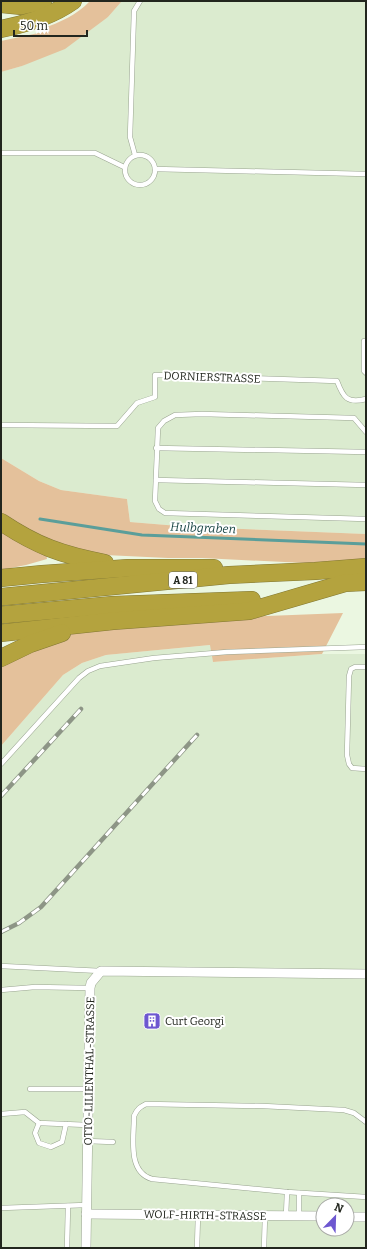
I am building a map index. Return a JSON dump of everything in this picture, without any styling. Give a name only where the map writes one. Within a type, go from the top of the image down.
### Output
[{"type":"highway","points":[[1,4],[20,6],[43,1]]},
{"type":"highway","points":[[1,29],[44,16],[63,8],[73,1]]},
{"type":"highway","points":[[1,522],[37,544],[58,553],[128,568]]},
{"type":"highway","points":[[1,578],[128,568],[366,566]]},
{"type":"highway","name":"A 81","points":[[1,597],[229,575],[315,572],[366,566]]},
{"type":"highway","name":"A 81","points":[[1,615],[112,605],[294,597],[345,583],[366,582]]},
{"type":"highway","points":[[1,633],[95,623],[249,611],[294,597]]},
{"type":"highway","points":[[1,658],[30,644],[95,623]]},
{"type":"street","points":[[101,971],[366,974]]},
{"type":"street","name":"OTTO-LILIENTHAL-STRASSE","points":[[86,1248],[90,988],[91,983],[101,971]]},
{"type":"street","name":"WOLF-HIRTH-STRASSE","points":[[86,1209],[198,1215],[315,1216]]},
{"type":"street","points":[[355,1217],[366,1217]]},
{"type":"lane","points":[[136,155],[130,137],[134,11],[140,1]]},
{"type":"lane","points":[[1,153],[95,153],[124,167]]},
{"type":"lane","points":[[142,154],[149,157],[153,163],[155,169],[153,178],[147,183],[138,185],[130,182],[125,175],[124,167],[128,159],[136,155],[142,154]]},
{"type":"lane","points":[[155,169],[366,174]]},
{"type":"lane","points":[[364,341],[364,371],[366,373]]},
{"type":"lane","name":"DORNIERSTRASSE","points":[[1,425],[117,426],[137,403],[155,396],[155,375],[337,381],[344,397],[350,400],[359,401],[366,399]]},
{"type":"lane","points":[[366,432],[354,418],[202,414],[175,415],[164,420],[158,428],[155,501],[159,509],[165,513],[366,519]]},
{"type":"lane","points":[[156,448],[366,452]]},
{"type":"lane","points":[[156,480],[366,485]]},
{"type":"lane","points":[[1,764],[79,678],[88,671],[100,666],[154,658],[227,652],[366,647]]},
{"type":"lane","points":[[366,667],[355,667],[351,669],[349,676],[347,755],[349,764],[352,768],[366,769]]},
{"type":"lane","points":[[1,966],[101,971]]},
{"type":"lane","points":[[1,990],[35,986],[90,988]]},
{"type":"lane","points":[[30,1089],[88,1089]]},
{"type":"lane","points":[[366,1122],[354,1113],[344,1110],[263,1106],[146,1104],[140,1107],[134,1116],[134,1161],[139,1171],[146,1177],[152,1179],[220,1186],[366,1197]]},
{"type":"lane","points":[[1,1114],[25,1112],[39,1123],[88,1125]]},
{"type":"lane","points":[[39,1123],[35,1133],[39,1143],[50,1147],[62,1142],[66,1124]]},
{"type":"lane","points":[[87,1141],[113,1142]]},
{"type":"lane","points":[[286,1216],[287,1192]]},
{"type":"lane","points":[[299,1193],[299,1216]]},
{"type":"lane","points":[[1,1208],[68,1206],[86,1209]]},
{"type":"lane","points":[[67,1248],[68,1206]]},
{"type":"lane","points":[[197,1248],[198,1215]]},
{"type":"lane","points":[[264,1248],[265,1216]]},
{"type":"shaded area","points":[[90,1],[122,1],[108,17],[65,49],[22,66],[1,72],[1,41],[43,32],[42,29],[62,21],[74,14]]},
{"type":"shaded area","points":[[122,1],[366,1],[366,534],[191,527],[130,522],[127,499],[61,490],[39,481],[1,458],[1,72],[22,66],[108,17]]},
{"type":"shaded area","points":[[1,458],[39,481],[61,490],[127,499],[130,522],[191,527],[366,534],[366,566],[105,555],[52,543],[1,514]]},
{"type":"shaded area","points":[[1,529],[46,554],[47,559],[1,570]]},
{"type":"shaded area","points":[[343,613],[322,654],[213,662],[210,645],[106,655],[82,663],[63,675],[1,746],[1,663],[68,635],[80,632],[244,617]]},
{"type":"shaded area","points":[[211,645],[213,662],[322,654],[366,654],[366,1248],[1,1248],[1,746],[63,675],[82,663],[106,655]]},
{"type":"waterway","name":"Hulbgraben","points":[[40,519],[142,535],[366,544]]},
{"type":"railway","points":[[1,796],[81,709]]},
{"type":"railway","points":[[1,932],[19,923],[41,907],[197,735]]},
{"type":"place","name":"Curt Georgi","points":[[152,1021]]}]
